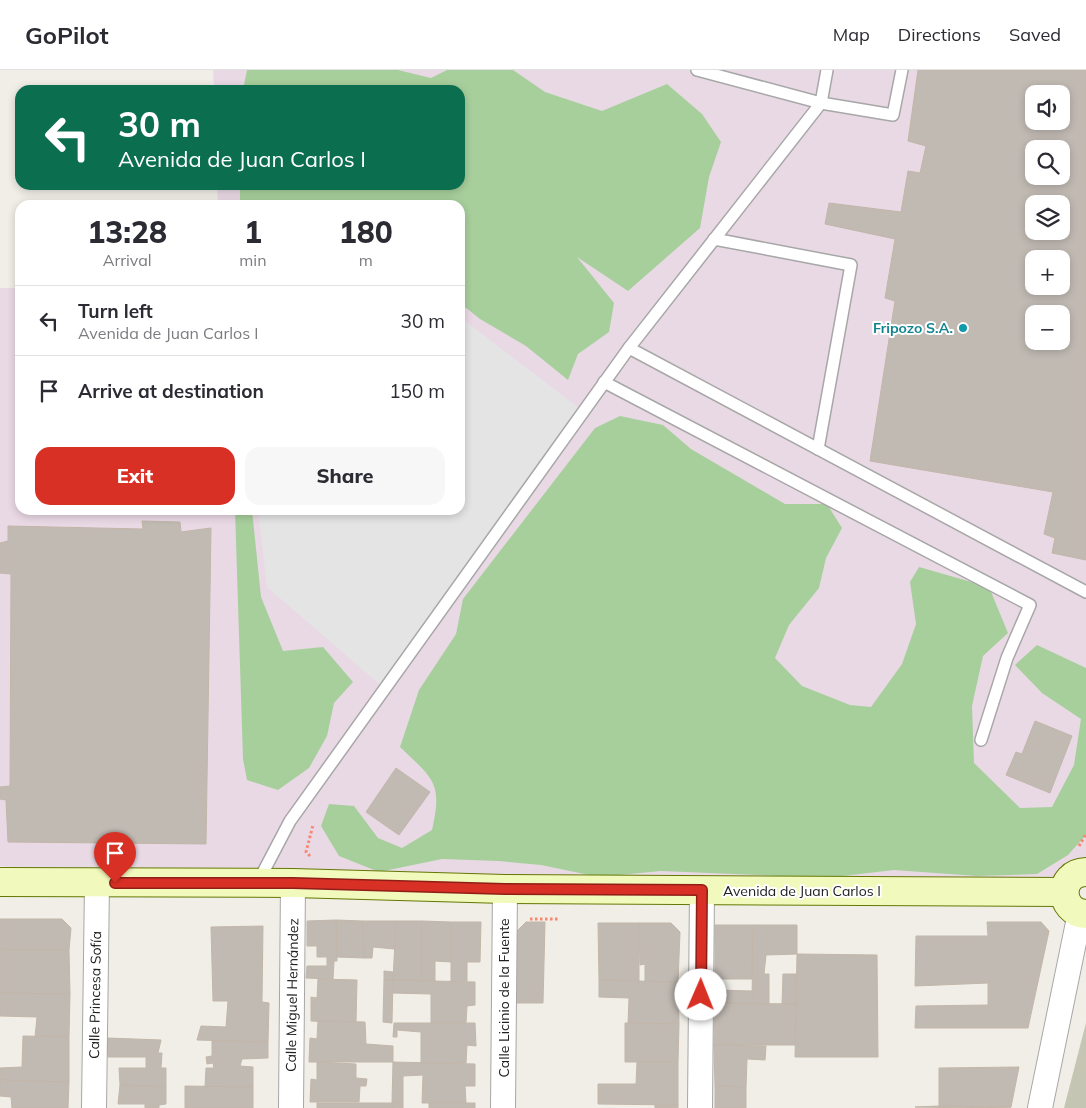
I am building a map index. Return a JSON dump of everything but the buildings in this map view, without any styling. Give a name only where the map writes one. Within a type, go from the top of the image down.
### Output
[{"type":"street","points":[[1040,1108],[1083,913],[1066,903],[1065,885],[1073,875],[1086,872]]},
{"type":"street","name":"Avenida de Juan Carlos I","points":[[0,882],[293,883],[505,889],[1064,892]]},
{"type":"street","name":"Calle Princesa Sofía","points":[[94,1108],[97,883]]},
{"type":"street","name":"Calle Miguel Hernández","points":[[291,1108],[293,883]]},
{"type":"street","name":"Calle Licinio de la Fuente","points":[[503,1108],[505,889]]},
{"type":"street","points":[[700,1108],[702,890]]},
{"type":"lane","points":[[697,70],[821,103],[893,115],[902,70]]},
{"type":"lane","points":[[257,884],[290,821],[604,382],[821,103],[827,70]]},
{"type":"lane","points":[[714,239],[851,265],[818,449]]},
{"type":"lane","points":[[629,348],[1086,592]]},
{"type":"lane","points":[[604,382],[1030,605],[1007,658],[981,740]]},
{"type":"shaded area","points":[[213,70],[1086,70],[1086,872],[1068,880],[240,884],[0,866],[0,288],[15,288],[15,515],[465,515],[465,200],[218,200],[217,190],[465,190],[465,85],[214,85]]},
{"type":"shaded area","points":[[465,321],[583,411],[385,689],[267,587],[259,515],[465,515]]},
{"type":"shaded area","points":[[1086,1023],[1086,1108],[1064,1108]]},
{"type":"green space","points":[[247,70],[398,70],[431,78],[447,70],[513,70],[545,92],[602,111],[667,84],[702,114],[721,142],[709,177],[700,228],[628,291],[577,257],[614,303],[609,332],[578,354],[568,380],[526,346],[480,319],[465,307],[465,200],[240,200],[240,190],[465,190],[465,85],[244,85]]},
{"type":"green space","points":[[620,416],[663,425],[691,449],[785,504],[827,504],[842,528],[826,558],[819,588],[789,625],[775,658],[802,686],[850,705],[871,707],[902,664],[916,624],[910,582],[919,567],[989,587],[1008,633],[983,656],[972,706],[974,763],[1020,808],[1052,807],[1074,765],[1081,719],[1042,693],[1015,665],[1037,645],[1086,668],[1086,835],[1068,855],[1037,874],[977,876],[894,870],[826,878],[661,871],[599,877],[541,865],[442,859],[379,872],[339,856],[321,826],[329,804],[354,806],[378,838],[402,848],[432,830],[436,801],[432,783],[428,775],[400,747],[419,690],[456,634],[463,599],[595,428]]},
{"type":"green space","points":[[235,515],[253,515],[261,597],[283,651],[323,647],[353,682],[334,703],[327,736],[309,768],[278,790],[247,780],[243,759]]},
{"type":"place","name":"Fripozo S.A.","points":[[963,328]]},
{"type":"route","points":[[115,883],[293,883],[505,889],[702,890],[701,995]]}]
